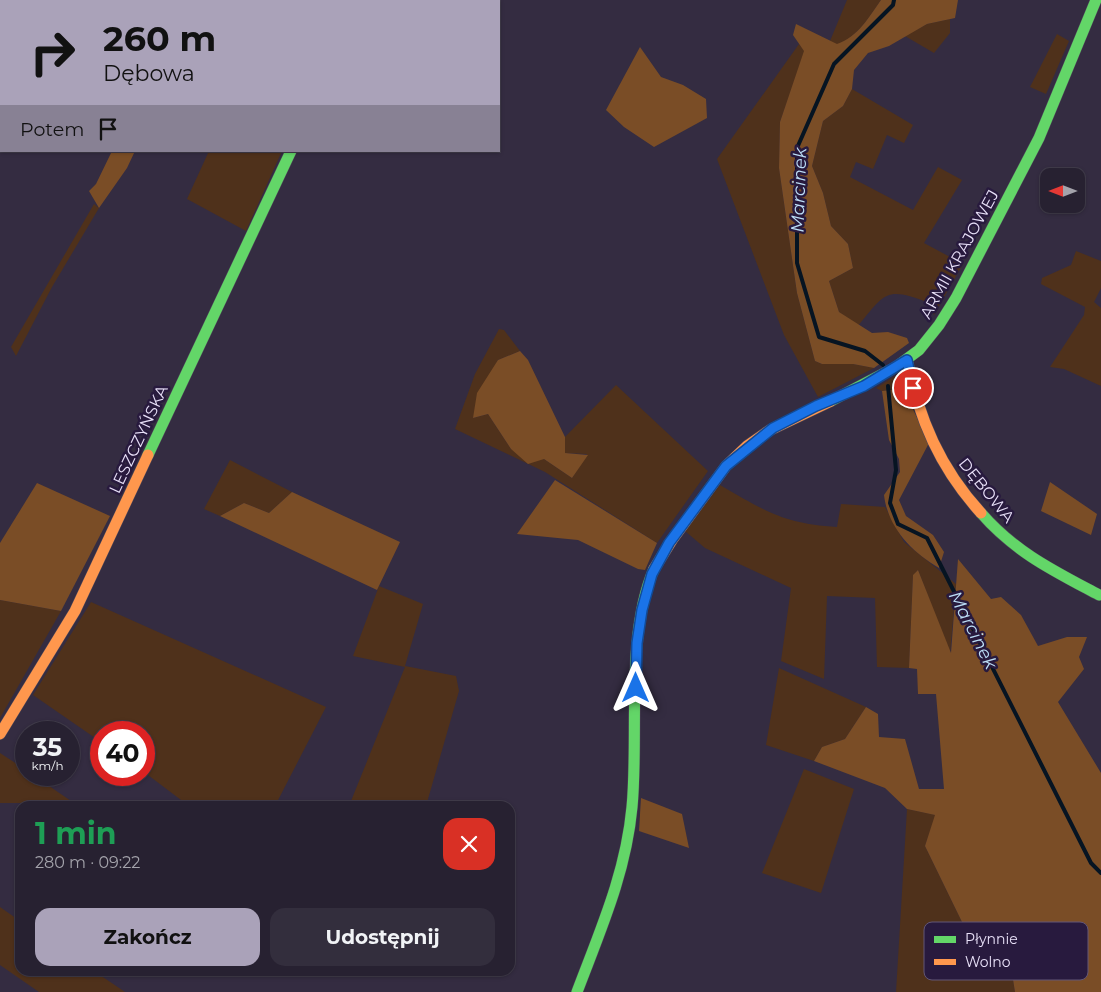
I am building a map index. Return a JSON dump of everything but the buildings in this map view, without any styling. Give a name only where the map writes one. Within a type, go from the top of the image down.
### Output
[{"type":"street","name":"ARMII KRAJOWEJ","points":[[577,992],[614,899],[624,859],[632,801],[637,643],[642,610],[652,574],[669,543],[726,466],[751,443],[773,428],[816,406],[864,386],[907,360],[921,348],[951,306],[1039,138],[1096,0]]},
{"type":"street","name":"LESZCZYŃSKA","points":[[0,734],[75,611],[291,152]]},
{"type":"street","name":"DĘBOWA","points":[[907,360],[920,414],[941,458],[965,494],[1003,536],[1023,553],[1099,595]]},
{"type":"shaded area","points":[[847,0],[881,0],[857,32],[837,45],[830,41]]},
{"type":"shaded area","points":[[881,0],[958,0],[955,18],[927,24],[889,46],[868,53],[854,70],[852,89],[843,106],[823,121],[812,166],[823,193],[831,226],[848,244],[853,268],[829,281],[839,312],[872,333],[888,332],[907,338],[909,343],[874,368],[853,364],[822,364],[815,361],[797,293],[779,168],[780,122],[804,51],[793,35],[796,24],[837,44],[851,37],[857,31]]},
{"type":"shaded area","points":[[950,19],[950,33],[934,53],[905,36],[927,24]]},
{"type":"shaded area","points":[[1057,34],[1069,41],[1046,94],[1030,87]]},
{"type":"shaded area","points":[[799,44],[805,51],[780,122],[779,168],[797,293],[815,361],[822,364],[853,364],[874,368],[818,397],[784,335],[717,159]]},
{"type":"shaded area","points":[[640,47],[661,77],[683,85],[706,99],[707,118],[654,147],[624,127],[606,110]]},
{"type":"shaded area","points":[[852,89],[913,125],[904,143],[887,135],[873,169],[856,162],[850,177],[913,210],[938,167],[962,180],[924,243],[963,264],[934,315],[929,303],[895,294],[887,296],[874,306],[858,326],[839,312],[829,281],[853,268],[848,244],[831,226],[823,193],[812,166],[823,121],[843,106]]},
{"type":"shaded area","points":[[112,152],[135,152],[127,168],[99,208],[89,191],[96,184]]},
{"type":"shaded area","points":[[209,152],[282,152],[246,231],[187,199]]},
{"type":"shaded area","points":[[94,204],[99,208],[52,287],[16,356],[11,347]]},
{"type":"shaded area","points":[[1076,251],[1101,261],[1101,288],[1094,302],[1101,308],[1101,386],[1064,369],[1050,367],[1084,315],[1085,307],[1041,284],[1042,278],[1071,265]]},
{"type":"shaded area","points":[[499,329],[504,330],[520,351],[498,360],[473,418],[488,414],[511,449],[544,459],[572,478],[587,454],[565,453],[565,437],[616,385],[708,471],[657,543],[545,472],[455,429],[475,374]]},
{"type":"shaded area","points":[[520,351],[528,360],[565,437],[565,453],[588,455],[572,478],[544,459],[528,464],[511,449],[488,414],[473,418],[477,393],[498,360]]},
{"type":"shaded area","points":[[897,375],[901,375],[906,382],[910,403],[899,389],[882,391],[876,388]]},
{"type":"shaded area","points":[[899,389],[910,403],[929,443],[899,500],[906,516],[933,535],[944,552],[939,568],[911,547],[903,538],[890,518],[886,507],[884,495],[900,472],[899,459],[889,440],[882,391]]},
{"type":"shaded area","points":[[230,460],[292,492],[269,513],[244,503],[220,516],[204,509]]},
{"type":"shaded area","points":[[555,480],[657,543],[645,570],[638,569],[578,540],[517,534]]},
{"type":"shaded area","points":[[1050,482],[1097,514],[1091,535],[1041,511]]},
{"type":"shaded area","points":[[37,483],[110,516],[61,611],[0,600],[0,543]]},
{"type":"shaded area","points":[[720,485],[776,515],[803,523],[837,527],[841,504],[885,507],[904,542],[956,584],[950,654],[918,570],[913,576],[909,668],[877,667],[875,598],[827,596],[824,679],[781,661],[791,588],[705,548],[685,531]]},
{"type":"shaded area","points":[[292,492],[400,542],[377,590],[220,516],[244,503],[269,513]]},
{"type":"shaded area","points":[[958,559],[991,599],[1001,597],[1021,615],[1038,646],[1067,637],[1087,637],[1079,657],[1084,669],[1058,702],[1101,773],[1101,992],[1015,992],[1013,980],[1088,980],[1088,922],[962,922],[925,846],[935,815],[907,809],[885,788],[814,761],[822,747],[845,739],[866,707],[878,714],[879,737],[905,739],[919,789],[944,789],[936,694],[918,694],[917,669],[909,668],[913,575],[918,570],[951,653]]},
{"type":"shaded area","points":[[379,586],[423,604],[405,666],[456,676],[459,691],[427,801],[351,801],[405,667],[353,656]]},
{"type":"shaded area","points":[[0,600],[61,611],[0,718]]},
{"type":"shaded area","points":[[91,602],[326,707],[278,801],[182,801],[155,780],[155,721],[90,721],[90,734],[80,727],[80,721],[71,721],[33,695]]},
{"type":"shaded area","points":[[779,668],[866,707],[845,739],[822,747],[814,761],[766,745]]},
{"type":"shaded area","points":[[0,753],[15,763],[15,786],[49,786],[71,801],[15,801],[15,803],[0,803]]},
{"type":"shaded area","points":[[804,769],[854,789],[821,893],[762,873]]},
{"type":"shaded area","points":[[641,798],[682,814],[689,848],[639,831]]},
{"type":"shaded area","points":[[907,809],[936,815],[925,846],[962,922],[924,922],[924,980],[1013,980],[1015,992],[896,992]]},
{"type":"shaded area","points":[[0,907],[15,918],[15,975],[0,965]]},
{"type":"shaded area","points":[[16,976],[101,976],[125,992],[39,992]]},
{"type":"waterway","name":"Marcinek","points":[[883,365],[865,351],[819,337],[797,263],[797,148],[834,64],[893,5],[894,0]]},
{"type":"waterway","name":"Marcinek","points":[[888,386],[896,470],[890,503],[898,524],[927,538],[1091,863],[1101,873]]},
{"type":"traffic: fast","points":[[831,401],[896,367],[919,350],[939,325],[956,298],[1039,138],[1096,0]]},
{"type":"traffic: fast","points":[[148,455],[291,152]]},
{"type":"traffic: fast","points":[[981,513],[1008,539],[1036,560],[1099,595]]},
{"type":"traffic: fast","points":[[577,992],[611,901],[629,831],[634,779],[636,654],[639,624],[645,595],[654,569]]},
{"type":"traffic: slow","points":[[907,360],[918,402],[933,442],[954,478],[981,513]]},
{"type":"traffic: slow","points":[[654,569],[672,540],[726,466],[747,446],[770,430],[831,401]]},
{"type":"traffic: slow","points":[[0,734],[75,611],[148,455]]},
{"type":"route","points":[[636,688],[637,643],[642,610],[652,574],[669,543],[726,466],[751,443],[773,428],[816,406],[864,386],[907,360],[913,388]]}]
